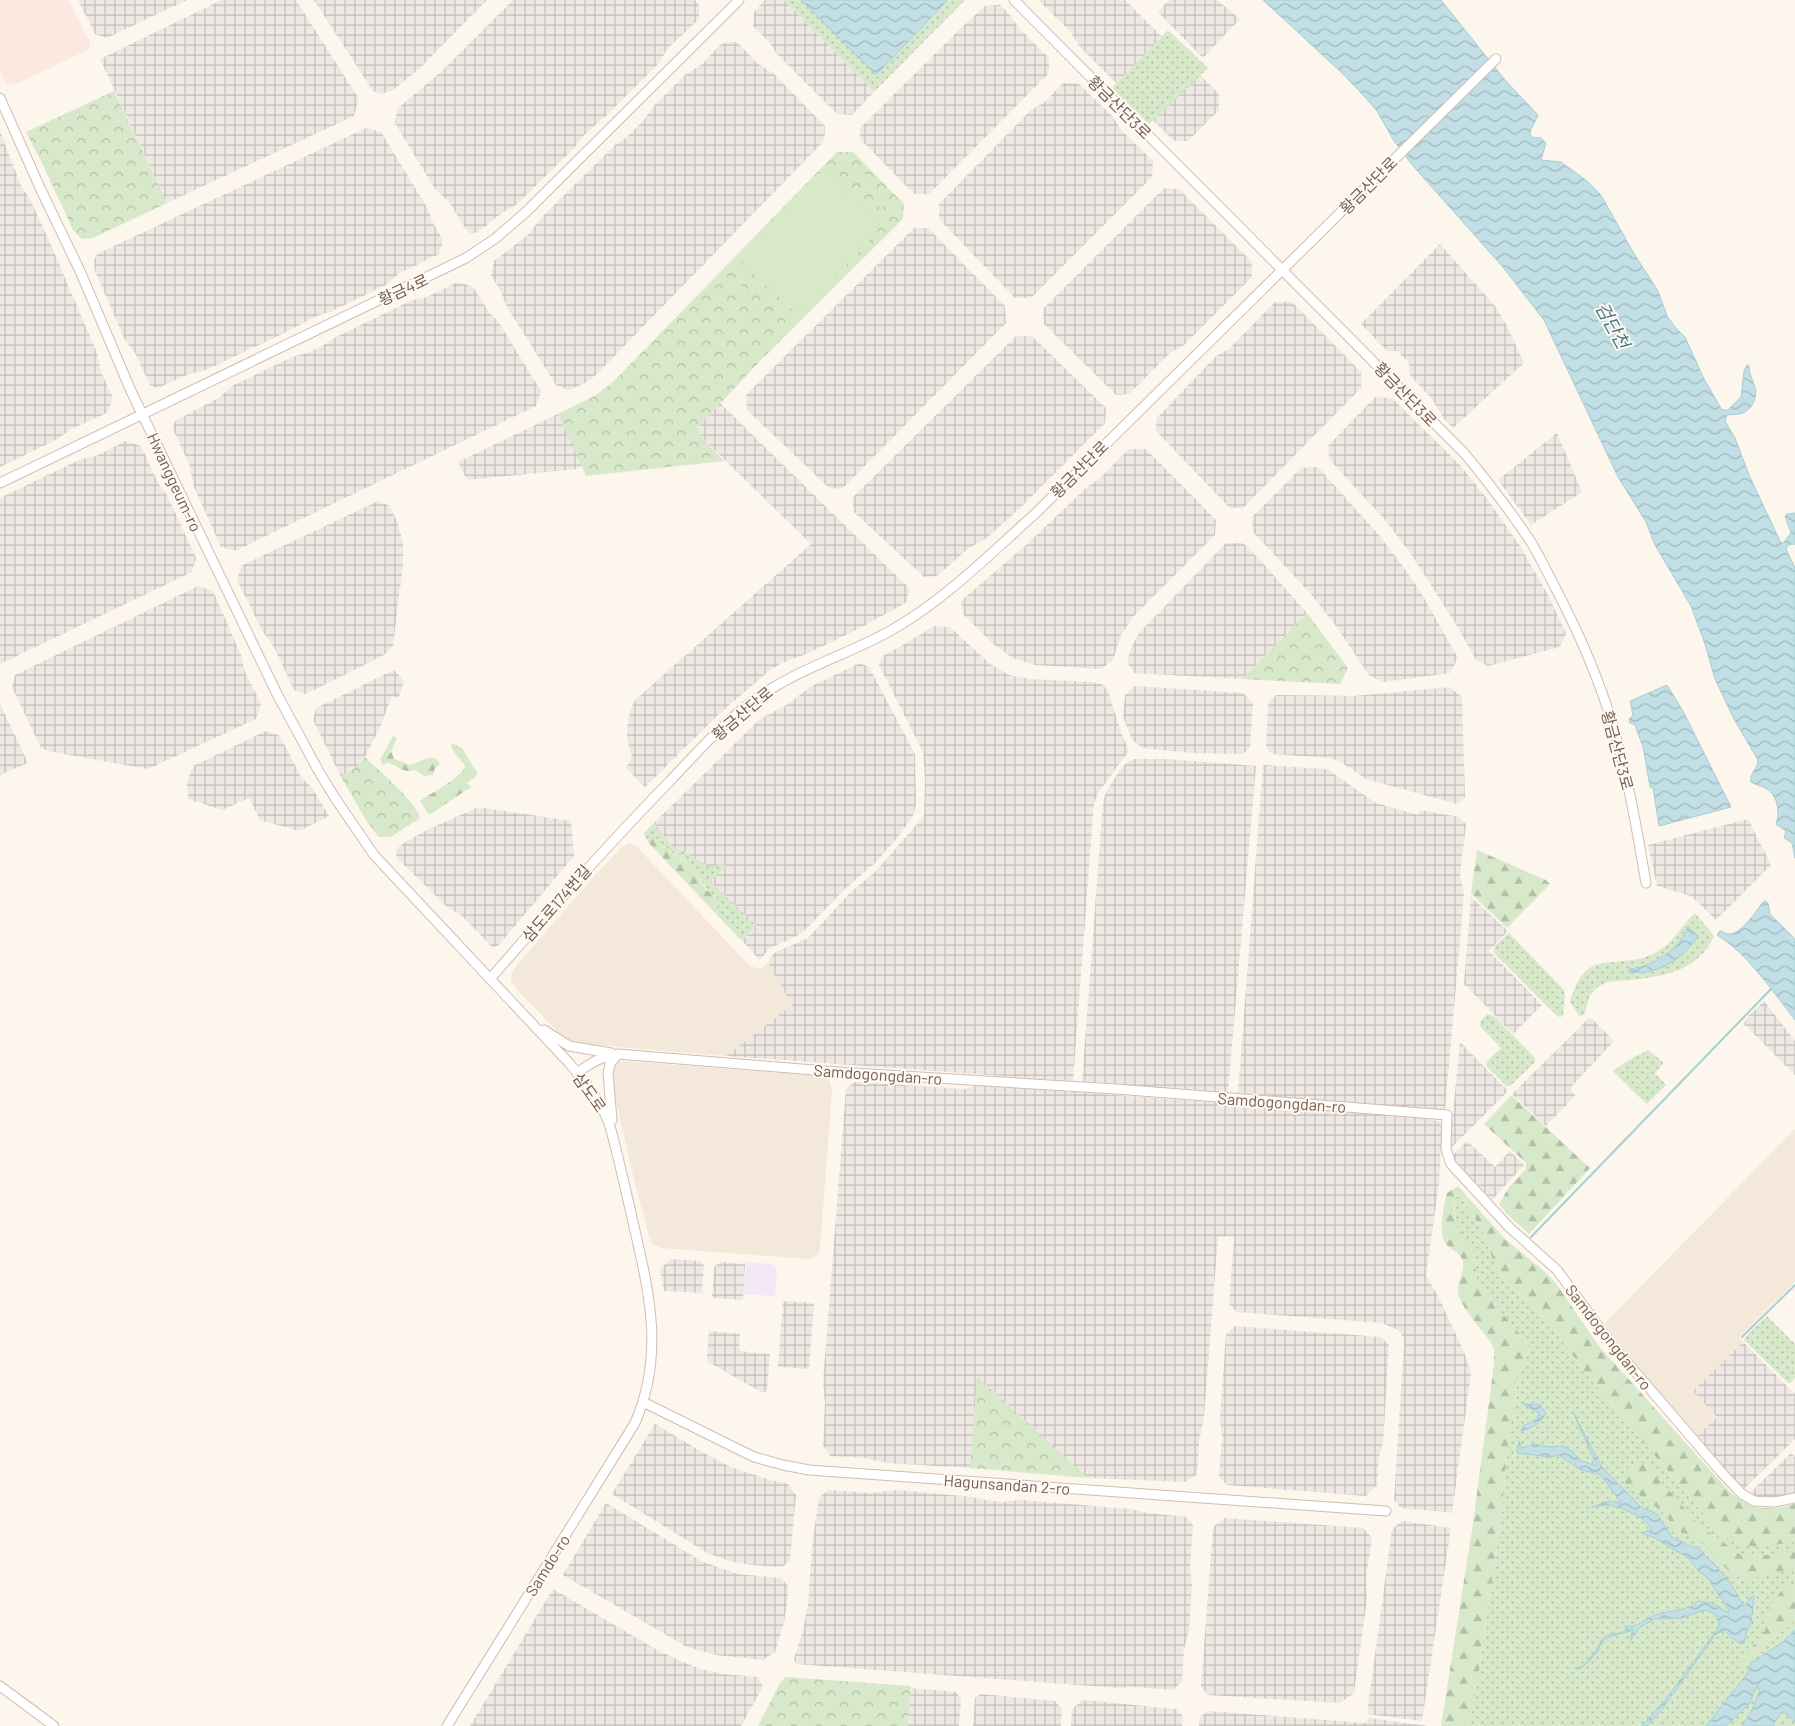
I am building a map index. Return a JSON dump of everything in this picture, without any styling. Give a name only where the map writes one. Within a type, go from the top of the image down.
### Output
[{"type":"street","name":"황금4로","points":[[0,482],[466,258],[496,238],[527,211],[739,0]]},
{"type":"street","name":"황금산단3로","points":[[1014,0],[1465,454],[1484,477],[1531,544],[1566,608],[1602,690],[1629,786],[1646,882]]},
{"type":"street","name":"황금산단로","points":[[624,828],[748,704],[788,677],[890,630],[935,601],[1036,512],[1496,59]]},
{"type":"street","name":"Hwanggeum-ro","points":[[0,98],[37,182],[80,271],[142,414],[294,727],[335,798],[374,854]]},
{"type":"street","name":"삼도로174번길","points":[[490,979],[624,828]]},
{"type":"street","name":"삼도로","points":[[374,854],[533,1023],[593,1092],[603,1108],[616,1148],[650,1300],[651,1352],[648,1382],[643,1402]]},
{"type":"street","points":[[533,1023],[569,1046],[618,1054],[610,1064],[608,1078],[616,1148]]},
{"type":"street","name":"Samdogongdan-ro","points":[[577,1073],[602,1057],[618,1054],[838,1072],[1092,1087],[1447,1115],[1446,1149],[1452,1164],[1509,1227],[1557,1270],[1612,1346],[1722,1473],[1742,1494],[1754,1501],[1774,1502],[1795,1498]]},
{"type":"street","name":"Hagunsandan 2-ro","points":[[643,1402],[754,1457],[784,1466],[808,1470],[1386,1511]]},
{"type":"street","name":"Samdo-ro","points":[[447,1726],[635,1423],[643,1402]]},
{"type":"street","points":[[0,1686],[54,1726]]},
{"type":"shaded area","points":[[0,0],[69,0],[89,40],[89,49],[17,84],[6,84],[0,70]]},
{"type":"shaded area","points":[[78,0],[187,0],[107,38],[95,34]]},
{"type":"shaded area","points":[[222,0],[296,0],[359,99],[354,116],[167,203],[100,59]]},
{"type":"shaded area","points":[[314,0],[487,0],[418,70],[393,90],[382,94],[373,91]]},
{"type":"shaded area","points":[[513,0],[695,0],[699,4],[699,19],[667,49],[659,63],[582,137],[574,148],[516,205],[502,213],[478,232],[471,234],[449,202],[435,189],[395,123],[397,109],[442,71]]},
{"type":"shaded area","points":[[765,0],[784,0],[874,92],[852,115],[837,114],[776,53],[770,43],[753,26],[754,12]]},
{"type":"shaded area","points":[[1038,0],[1125,0],[1219,94],[1219,110],[1188,141],[1174,141],[1080,47],[1070,31]]},
{"type":"shaded area","points":[[1169,0],[1217,0],[1240,19],[1203,58],[1158,12]]},
{"type":"shaded area","points":[[1000,5],[1011,16],[1018,27],[1049,58],[1049,73],[929,194],[914,194],[860,139],[860,128],[985,6]]},
{"type":"shaded area","points":[[737,42],[757,63],[774,74],[825,126],[824,141],[596,375],[585,383],[569,390],[556,385],[507,307],[491,275],[494,261],[529,234],[541,218],[615,145],[627,137],[644,120],[652,108],[686,74],[701,65],[722,43]]},
{"type":"shaded area","points":[[1063,83],[1078,83],[1113,117],[1122,131],[1153,161],[1152,177],[1031,298],[1015,298],[939,219],[939,204],[1031,110],[1045,102]]},
{"type":"shaded area","points":[[366,128],[381,132],[428,209],[433,223],[443,240],[439,254],[398,274],[386,285],[206,370],[189,374],[160,387],[156,388],[150,385],[135,353],[125,340],[95,271],[94,261],[96,256]]},
{"type":"shaded area","points":[[0,131],[21,186],[31,201],[97,353],[101,372],[113,398],[107,413],[71,429],[56,440],[0,467]]},
{"type":"shaded area","points":[[1164,188],[1179,189],[1252,262],[1252,277],[1184,345],[1170,353],[1129,394],[1116,395],[1044,324],[1043,309]]},
{"type":"shaded area","points":[[914,228],[928,228],[1005,306],[1006,323],[842,489],[829,488],[747,410],[746,395]]},
{"type":"shaded area","points":[[1440,244],[1495,306],[1507,326],[1524,363],[1453,428],[1444,419],[1432,399],[1410,375],[1409,363],[1397,351],[1387,351],[1361,324]]},
{"type":"shaded area","points":[[458,282],[473,287],[489,312],[499,323],[541,391],[536,406],[235,551],[221,547],[194,487],[189,464],[173,429],[175,421],[220,397],[232,386],[292,357],[307,353],[324,345],[332,339],[412,300],[427,297]]},
{"type":"shaded area","points":[[1275,302],[1292,302],[1361,372],[1361,388],[1243,508],[1230,508],[1156,431],[1156,419],[1216,356],[1229,349]]},
{"type":"shaded area","points":[[1016,336],[1032,336],[1106,408],[1105,423],[1020,508],[988,537],[969,548],[937,576],[924,577],[854,512],[852,498]]},
{"type":"shaded area","points":[[1375,397],[1392,398],[1461,466],[1488,500],[1520,546],[1548,595],[1566,633],[1560,647],[1488,666],[1476,660],[1457,626],[1413,557],[1386,521],[1329,459],[1328,446]]},
{"type":"shaded area","points":[[720,403],[909,588],[907,602],[862,627],[809,653],[782,663],[769,671],[718,715],[645,787],[626,768],[632,757],[627,738],[627,728],[630,712],[635,700],[811,544],[702,438],[698,427]]},
{"type":"shaded area","points":[[558,414],[582,466],[577,469],[467,480],[458,462]]},
{"type":"shaded area","points":[[1557,433],[1582,492],[1531,525],[1498,480]]},
{"type":"shaded area","points":[[126,441],[141,446],[158,483],[167,495],[196,558],[192,572],[0,664],[0,498],[81,459],[96,456]]},
{"type":"shaded area","points":[[1129,449],[1146,449],[1216,520],[1215,535],[1133,617],[1121,635],[1113,660],[1101,669],[1035,665],[1012,658],[992,643],[963,614],[961,601],[1025,546]]},
{"type":"shaded area","points":[[1318,467],[1378,534],[1420,591],[1458,658],[1450,673],[1383,682],[1369,675],[1336,626],[1310,593],[1253,532],[1252,517],[1301,468]]},
{"type":"shaded area","points":[[378,501],[390,506],[398,524],[403,543],[403,564],[393,646],[384,655],[306,694],[294,690],[274,647],[263,632],[237,580],[241,566]]},
{"type":"shaded area","points":[[1226,543],[1243,543],[1307,613],[1242,679],[1134,673],[1127,662],[1131,648],[1139,633]]},
{"type":"shaded area","points":[[198,586],[213,591],[241,655],[245,672],[261,704],[256,719],[148,769],[48,751],[41,748],[12,687],[15,675]]},
{"type":"shaded area","points":[[934,626],[950,627],[990,664],[1009,675],[1029,679],[1102,684],[1108,691],[1127,746],[1128,752],[1098,793],[1094,803],[1073,1081],[726,1056],[792,1005],[768,963],[771,956],[808,938],[850,893],[876,871],[924,816],[925,779],[923,752],[879,665],[883,656]]},
{"type":"shaded area","points":[[860,663],[869,667],[915,754],[916,804],[914,814],[899,836],[875,863],[845,889],[803,932],[770,948],[760,960],[742,941],[756,925],[712,883],[713,878],[725,867],[722,863],[707,866],[687,853],[673,847],[654,823],[760,719],[785,706],[812,686]]},
{"type":"shaded area","points":[[394,670],[404,681],[399,698],[392,696],[380,727],[360,764],[341,777],[313,720],[316,708]]},
{"type":"shaded area","points":[[1135,686],[1243,693],[1253,703],[1250,748],[1243,754],[1192,753],[1143,748],[1132,740],[1123,717],[1125,695]]},
{"type":"shaded area","points":[[1450,687],[1462,697],[1465,797],[1457,804],[1366,779],[1339,761],[1331,758],[1272,754],[1266,747],[1268,703],[1276,695],[1354,696]]},
{"type":"shaded area","points":[[0,704],[28,763],[0,775]]},
{"type":"shaded area","points":[[266,731],[280,736],[301,777],[312,788],[329,816],[299,831],[260,820],[249,798],[222,810],[188,799],[187,782],[193,766]]},
{"type":"shaded area","points":[[1134,759],[1168,759],[1256,766],[1228,1093],[1082,1081],[1103,802],[1106,792],[1120,770],[1127,762]]},
{"type":"shaded area","points":[[1263,765],[1327,769],[1376,803],[1418,815],[1421,810],[1459,817],[1466,824],[1460,875],[1464,892],[1461,930],[1445,1109],[1443,1111],[1238,1093]]},
{"type":"shaded area","points":[[478,807],[571,821],[574,856],[498,946],[492,947],[461,915],[447,907],[396,857],[397,848],[409,840]]},
{"type":"shaded area","points":[[1748,819],[1771,865],[1716,920],[1691,896],[1657,886],[1648,845]]},
{"type":"shaded area","points":[[629,843],[636,846],[750,966],[760,969],[768,963],[792,1005],[726,1056],[571,1043],[520,993],[511,981],[511,975],[516,966],[598,872],[622,847]]},
{"type":"shaded area","points":[[1471,897],[1508,931],[1489,951],[1542,1005],[1513,1034],[1464,984]]},
{"type":"shaded area","points":[[1764,1001],[1795,1041],[1795,1075],[1744,1024],[1748,1016]]},
{"type":"shaded area","points":[[1589,1018],[1614,1041],[1572,1086],[1571,1090],[1575,1095],[1574,1097],[1546,1126],[1512,1094]]},
{"type":"shaded area","points":[[1460,1042],[1508,1091],[1451,1147],[1452,1123]]},
{"type":"shaded area","points":[[623,1061],[820,1076],[828,1079],[832,1091],[820,1248],[817,1256],[809,1259],[662,1248],[653,1245],[633,1175],[613,1087],[612,1069],[615,1064]]},
{"type":"shaded area","points":[[855,1082],[965,1089],[979,1085],[1360,1113],[1432,1119],[1440,1122],[1442,1129],[1439,1184],[1426,1275],[1464,1352],[1471,1373],[1452,1513],[1401,1508],[1394,1500],[1404,1342],[1398,1330],[1382,1323],[1237,1312],[1229,1304],[1234,1236],[1218,1237],[1204,1417],[1199,1442],[1197,1474],[1186,1482],[1088,1478],[980,1379],[977,1380],[970,1468],[888,1463],[864,1458],[830,1456],[823,1445],[825,1403],[823,1382],[846,1089]]},
{"type":"shaded area","points":[[1795,1129],[1795,1282],[1739,1337],[1743,1342],[1694,1391],[1717,1417],[1695,1438],[1612,1335],[1605,1323]]},
{"type":"shaded area","points":[[1467,1141],[1495,1167],[1510,1151],[1524,1165],[1492,1200],[1454,1159],[1454,1154]]},
{"type":"shaded area","points":[[671,1259],[701,1261],[704,1266],[702,1293],[664,1291],[660,1269]]},
{"type":"shaded area","points":[[721,1262],[745,1264],[743,1300],[712,1298],[714,1267]]},
{"type":"shaded area","points":[[746,1262],[775,1266],[777,1271],[775,1296],[743,1294]]},
{"type":"shaded area","points":[[783,1301],[814,1303],[809,1369],[778,1367]]},
{"type":"shaded area","points":[[1235,1326],[1381,1337],[1389,1345],[1383,1443],[1379,1457],[1377,1485],[1366,1496],[1227,1485],[1219,1477],[1222,1438],[1220,1417],[1226,1334]]},
{"type":"shaded area","points":[[709,1331],[740,1334],[739,1351],[770,1354],[767,1391],[763,1393],[708,1362]]},
{"type":"shaded area","points":[[1743,1342],[1795,1394],[1795,1439],[1743,1490],[1695,1438],[1717,1417],[1693,1391]]},
{"type":"shaded area","points":[[655,1424],[731,1467],[788,1484],[796,1495],[790,1561],[782,1567],[752,1565],[734,1562],[709,1554],[612,1494]]},
{"type":"shaded area","points":[[1791,1453],[1795,1457],[1795,1495],[1782,1498],[1758,1498],[1749,1494]]},
{"type":"shaded area","points":[[828,1490],[871,1493],[897,1490],[972,1497],[1002,1502],[1022,1500],[1131,1509],[1147,1513],[1187,1517],[1193,1525],[1190,1568],[1192,1584],[1189,1630],[1184,1649],[1182,1681],[1173,1690],[1133,1687],[1119,1688],[796,1664],[794,1659],[803,1630],[808,1604],[812,1546],[819,1498]]},
{"type":"shaded area","points":[[606,1503],[703,1562],[738,1574],[781,1578],[788,1586],[788,1597],[784,1622],[775,1652],[763,1660],[716,1655],[687,1647],[563,1575]]},
{"type":"shaded area","points":[[1224,1518],[1363,1528],[1372,1538],[1366,1578],[1367,1599],[1354,1693],[1340,1703],[1208,1695],[1201,1687],[1213,1527]]},
{"type":"shaded area","points":[[1402,1521],[1451,1528],[1422,1721],[1367,1714],[1392,1529]]},
{"type":"shaded area","points":[[553,1589],[657,1650],[683,1662],[700,1669],[723,1674],[758,1677],[763,1687],[741,1726],[470,1726]]},
{"type":"shaded area","points":[[911,1688],[956,1692],[961,1699],[959,1726],[908,1726]]},
{"type":"shaded area","points":[[981,1694],[1055,1701],[1062,1709],[1061,1726],[973,1726],[975,1698]]},
{"type":"shaded area","points":[[1083,1700],[1176,1709],[1183,1716],[1182,1726],[1071,1726],[1072,1709]]},
{"type":"shaded area","points":[[1208,1711],[1367,1723],[1368,1718],[1428,1726],[1199,1726],[1199,1718]]},
{"type":"green space","points":[[784,0],[801,0],[875,74],[949,0],[965,0],[874,92]]},
{"type":"green space","points":[[1168,30],[1208,68],[1149,124],[1112,88]]},
{"type":"green space","points":[[114,91],[167,203],[93,238],[82,239],[73,230],[26,132]]},
{"type":"green space","points":[[837,152],[853,152],[904,204],[903,219],[766,355],[698,427],[702,438],[724,461],[586,476],[558,414],[596,395],[613,382]]},
{"type":"green space","points":[[839,167],[852,169],[863,173],[871,180],[878,188],[882,199],[881,222],[876,234],[793,320],[790,317],[792,315],[779,318],[767,316],[756,311],[741,292],[737,280],[737,267],[741,255],[816,175],[825,170]],"holes":[[[837,171],[856,175],[871,186],[879,202],[878,222],[826,174]],[[742,262],[793,310],[781,313],[770,312],[760,309],[752,303],[742,285],[740,274]]]},
{"type":"green space","points":[[1307,613],[1348,668],[1340,684],[1242,679]]},
{"type":"green space","points":[[393,736],[397,738],[391,751],[394,759],[410,765],[434,758],[440,764],[435,768],[433,775],[424,776],[416,770],[407,771],[387,763],[383,765],[380,760]]},
{"type":"green space","points":[[451,743],[462,748],[478,774],[467,783],[471,787],[429,815],[420,801],[451,781],[465,767],[454,753]]},
{"type":"green space","points":[[365,757],[405,795],[420,818],[391,837],[378,836],[366,820],[341,777],[360,764]]},
{"type":"green space","points":[[654,823],[673,847],[687,853],[707,866],[722,863],[726,867],[713,878],[712,883],[756,925],[742,941],[716,914],[718,910],[695,871],[655,838],[648,838],[647,841],[644,833]]},
{"type":"green space","points":[[650,837],[654,837],[697,874],[706,890],[717,898],[719,905],[716,914],[647,841]]},
{"type":"green space","points":[[1477,850],[1546,880],[1550,884],[1507,928],[1471,893]]},
{"type":"green space","points":[[1695,913],[1714,936],[1699,957],[1690,964],[1668,974],[1604,983],[1591,994],[1585,1014],[1580,1017],[1570,1002],[1577,984],[1585,972],[1594,966],[1604,963],[1627,961],[1655,953],[1672,940]]},
{"type":"green space","points":[[1509,933],[1564,990],[1563,1016],[1557,1016],[1494,953],[1494,947]]},
{"type":"green space","points":[[1487,1014],[1494,1016],[1535,1058],[1535,1062],[1510,1086],[1506,1086],[1486,1065],[1487,1061],[1501,1048],[1480,1026],[1481,1021]]},
{"type":"green space","points":[[1648,1050],[1663,1062],[1655,1073],[1666,1085],[1647,1104],[1613,1071]]},
{"type":"green space","points":[[1511,1096],[1590,1168],[1529,1234],[1499,1204],[1509,1187],[1526,1169],[1526,1163],[1484,1124]]},
{"type":"green space","points":[[1458,1186],[1505,1239],[1555,1282],[1599,1346],[1728,1490],[1744,1502],[1759,1508],[1775,1508],[1795,1504],[1795,1541],[1764,1547],[1746,1546],[1737,1543],[1718,1531],[1585,1372],[1550,1323],[1506,1282],[1493,1260],[1481,1228],[1461,1196],[1457,1196],[1454,1201],[1455,1218],[1458,1230],[1473,1251],[1478,1285],[1531,1347],[1515,1384],[1516,1404],[1509,1431],[1502,1509],[1469,1726],[1441,1726],[1473,1524],[1494,1364],[1492,1344],[1459,1297],[1458,1288],[1463,1269],[1462,1259],[1458,1253],[1445,1243],[1443,1238],[1442,1218],[1447,1193]]},
{"type":"green space","points":[[1460,1195],[1481,1228],[1493,1260],[1506,1282],[1550,1323],[1585,1372],[1718,1531],[1725,1537],[1755,1547],[1795,1541],[1795,1726],[1469,1726],[1502,1509],[1509,1431],[1516,1398],[1515,1384],[1531,1347],[1478,1285],[1473,1251],[1460,1234],[1456,1225],[1454,1199]]},
{"type":"green space","points":[[1767,1316],[1795,1344],[1795,1378],[1789,1384],[1744,1340]]},
{"type":"green space","points":[[977,1379],[980,1379],[1088,1478],[970,1468]]},
{"type":"green space","points":[[1640,1462],[1653,1472],[1698,1524],[1741,1555],[1755,1557],[1795,1550],[1795,1566],[1755,1578],[1747,1579],[1733,1576],[1701,1541],[1676,1529],[1661,1510],[1645,1500],[1623,1481],[1621,1478],[1626,1470]]},
{"type":"green space","points":[[1791,1584],[1795,1587],[1795,1621],[1747,1666],[1742,1666],[1740,1663],[1765,1631],[1767,1613],[1772,1603],[1783,1589]]},
{"type":"green space","points":[[786,1677],[911,1686],[908,1726],[758,1726],[781,1681]]},
{"type":"water","points":[[801,0],[948,0],[875,74]]},
{"type":"water","name":"검단천","points":[[1263,0],[1441,0],[1505,80],[1538,115],[1530,134],[1532,137],[1541,138],[1546,143],[1541,160],[1561,162],[1587,181],[1601,195],[1633,252],[1658,291],[1667,316],[1685,337],[1704,379],[1722,410],[1728,410],[1741,397],[1744,371],[1747,365],[1749,366],[1756,394],[1755,399],[1747,411],[1741,414],[1727,415],[1725,421],[1735,438],[1749,475],[1781,543],[1791,533],[1785,516],[1795,513],[1795,544],[1788,545],[1786,549],[1795,568],[1795,858],[1792,843],[1784,838],[1786,831],[1776,824],[1778,810],[1774,796],[1767,789],[1751,782],[1751,776],[1758,760],[1734,719],[1715,679],[1691,606],[1655,545],[1646,522],[1618,477],[1544,320],[1502,266],[1414,167],[1394,141],[1377,111],[1364,96],[1342,73]]},
{"type":"water","points":[[1667,685],[1683,711],[1731,807],[1659,826],[1653,788],[1650,787],[1643,747],[1635,725],[1630,723],[1629,719],[1633,715],[1630,701]]},
{"type":"water","points":[[1765,901],[1768,903],[1770,914],[1795,939],[1795,1020],[1749,962],[1728,942],[1717,935],[1720,931],[1733,934],[1738,931]]},
{"type":"water","points":[[1688,927],[1698,936],[1691,946],[1676,959],[1658,969],[1638,973],[1628,972],[1630,969],[1645,966],[1660,959],[1673,949],[1684,936]]},
{"type":"water","points":[[1524,1404],[1540,1405],[1546,1413],[1536,1425],[1521,1431],[1523,1426],[1535,1420],[1539,1415],[1538,1412]]},
{"type":"water","points":[[1573,1412],[1601,1466],[1641,1507],[1657,1514],[1672,1537],[1692,1547],[1699,1547],[1727,1579],[1744,1607],[1750,1598],[1754,1596],[1751,1623],[1744,1643],[1741,1644],[1724,1630],[1715,1635],[1663,1708],[1647,1726],[1642,1726],[1666,1699],[1719,1627],[1717,1618],[1713,1613],[1704,1610],[1682,1618],[1654,1619],[1639,1628],[1630,1641],[1633,1630],[1604,1640],[1598,1651],[1582,1667],[1596,1651],[1602,1639],[1608,1635],[1626,1630],[1625,1626],[1633,1626],[1655,1615],[1689,1607],[1697,1601],[1713,1603],[1727,1612],[1729,1610],[1707,1577],[1699,1572],[1690,1559],[1655,1538],[1641,1533],[1652,1530],[1645,1521],[1633,1513],[1613,1506],[1592,1507],[1609,1501],[1621,1503],[1599,1474],[1581,1470],[1559,1455],[1550,1457],[1517,1453],[1519,1441],[1522,1448],[1535,1444],[1549,1447],[1563,1446],[1582,1461],[1597,1466]]},
{"type":"water","points":[[1795,1630],[1795,1722],[1782,1712],[1774,1726],[1742,1726],[1752,1710],[1760,1690],[1757,1686],[1749,1704],[1726,1726],[1706,1726],[1747,1674],[1752,1662],[1783,1642]]},
{"type":"waterway","points":[[1531,1237],[1771,989]]},
{"type":"waterway","points":[[1742,1337],[1795,1285]]}]
